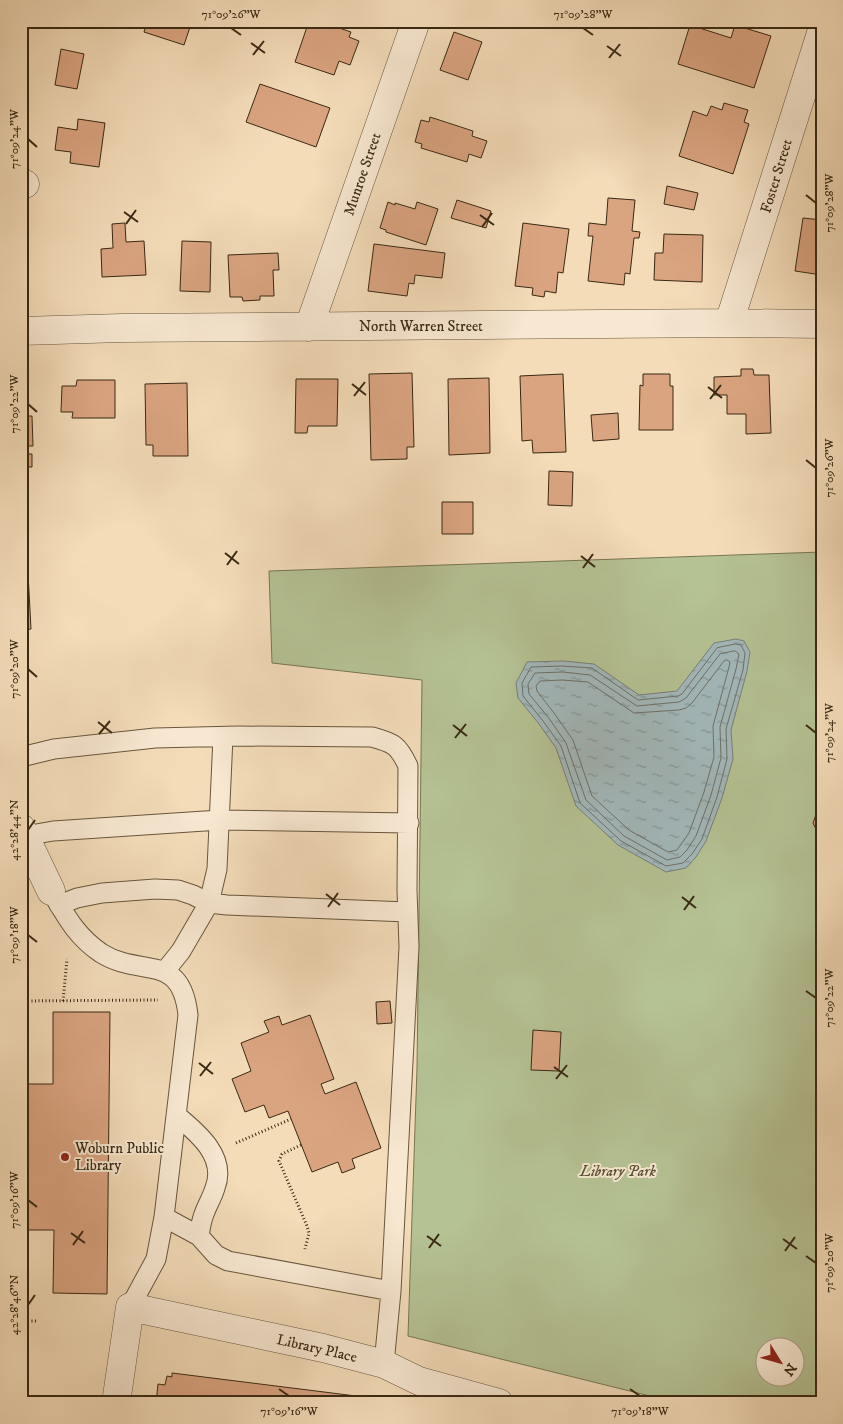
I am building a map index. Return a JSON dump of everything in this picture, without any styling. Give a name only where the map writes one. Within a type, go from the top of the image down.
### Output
[{"type":"street","name":"Munroe Street","points":[[309,327],[416,21]]},
{"type":"street","name":"Foster Street","points":[[729,323],[822,30]]},
{"type":"street","name":"North Warren Street","points":[[21,331],[122,328],[729,323],[822,324]]},
{"type":"street","points":[[23,832],[55,898]]},
{"type":"street","points":[[116,1403],[130,1307]]},
{"type":"street","name":"Library Place","points":[[130,1307],[323,1348],[384,1364],[419,1381],[499,1403]]},
{"type":"lane","points":[[165,971],[181,951],[209,903],[217,869],[223,737]]},
{"type":"lane","points":[[21,757],[54,749],[154,738],[372,737],[389,742],[400,750],[408,766],[407,1002],[392,1291],[384,1364]]},
{"type":"lane","points":[[23,832],[220,820],[409,823]]},
{"type":"lane","points":[[55,898],[77,898],[102,893],[155,889],[178,890],[209,903],[408,912]]},
{"type":"lane","points":[[55,898],[78,934],[101,953],[121,963],[165,971],[176,980],[186,1000],[188,1015],[164,1218],[156,1259],[130,1307]]},
{"type":"lane","points":[[176,1115],[206,1142],[217,1167],[216,1187],[203,1216],[199,1236]]},
{"type":"lane","points":[[164,1218],[199,1236],[216,1255],[228,1261],[392,1291]]},
{"type":"path","points":[[63,1001],[67,958],[78,934]]},
{"type":"path","points":[[21,1001],[186,1000]]},
{"type":"path","points":[[235,1144],[291,1119]]},
{"type":"path","points":[[300,1274],[309,1233],[279,1161],[282,1154],[301,1145]]},
{"type":"path","points":[[21,1321],[36,1321]]},
{"type":"green space","name":"Library Park","points":[[822,552],[822,1403],[678,1403],[408,1336],[417,1068],[422,680],[272,663],[269,571]]},
{"type":"water","points":[[736,639],[744,641],[750,652],[747,671],[731,730],[733,759],[722,798],[706,841],[696,857],[686,868],[666,872],[618,845],[576,806],[556,748],[518,698],[516,683],[527,662],[563,661],[594,664],[639,695],[677,691],[714,643]]},
{"type":"building","points":[[147,21],[192,21],[184,45],[144,32]]},
{"type":"building","points":[[309,21],[319,21],[351,32],[349,37],[359,41],[350,65],[339,61],[334,75],[295,62]]},
{"type":"building","points":[[690,25],[731,38],[735,25],[771,36],[754,88],[678,64]]},
{"type":"building","points":[[454,32],[482,42],[468,80],[440,70]]},
{"type":"building","points":[[61,49],[84,54],[77,89],[55,85]]},
{"type":"building","points":[[260,84],[330,108],[316,147],[246,122]]},
{"type":"building","points":[[724,103],[748,110],[744,122],[749,124],[733,174],[679,156],[693,111],[707,116],[711,106],[722,110]]},
{"type":"building","points":[[430,117],[473,131],[472,136],[487,141],[481,158],[469,154],[467,162],[421,148],[422,144],[415,142],[421,120],[429,122]]},
{"type":"building","points":[[78,119],[105,123],[99,167],[70,163],[71,152],[55,150],[58,127],[77,130]]},
{"type":"building","points":[[667,186],[698,193],[694,210],[664,204]]},
{"type":"building","points":[[608,198],[635,200],[632,231],[640,232],[639,238],[634,238],[630,274],[625,273],[624,285],[588,281],[593,236],[588,236],[589,223],[606,225]]},
{"type":"building","points":[[457,200],[491,211],[486,228],[451,218]]},
{"type":"building","points":[[388,202],[415,209],[417,202],[438,209],[426,245],[386,232],[386,230],[380,228]]},
{"type":"building","points":[[803,218],[822,220],[822,275],[795,271]]},
{"type":"building","points":[[125,223],[126,242],[144,241],[146,275],[102,277],[101,249],[113,248],[112,224]]},
{"type":"building","points":[[523,223],[569,229],[563,273],[558,272],[556,293],[545,291],[544,297],[532,295],[533,288],[515,286]]},
{"type":"building","points":[[664,234],[703,235],[702,282],[654,280],[655,253],[663,253]]},
{"type":"building","points":[[182,241],[211,242],[210,292],[180,291]]},
{"type":"building","points":[[374,244],[445,253],[442,278],[415,275],[414,284],[409,283],[407,296],[368,291]]},
{"type":"building","points":[[278,253],[279,270],[273,270],[274,296],[260,296],[260,300],[243,301],[242,297],[230,297],[228,255]]},
{"type":"building","points":[[741,369],[753,369],[754,375],[769,375],[771,433],[746,434],[746,414],[727,414],[727,395],[714,395],[714,377],[741,376]]},
{"type":"building","points":[[412,373],[414,447],[407,447],[407,459],[371,460],[369,374]]},
{"type":"building","points":[[822,373],[822,420],[819,420],[817,374]]},
{"type":"building","points":[[563,374],[566,452],[533,453],[532,440],[522,441],[520,376]]},
{"type":"building","points":[[643,374],[670,374],[670,386],[673,386],[673,430],[639,430],[640,385],[643,386]]},
{"type":"building","points":[[489,378],[490,453],[449,455],[448,379]]},
{"type":"building","points":[[296,379],[338,379],[337,426],[308,426],[307,433],[295,433]]},
{"type":"building","points":[[77,380],[115,380],[115,418],[72,418],[73,412],[61,412],[62,386],[76,386]]},
{"type":"building","points":[[187,383],[188,456],[153,456],[153,445],[146,445],[145,384]]},
{"type":"building","points":[[618,413],[619,439],[593,441],[591,415]]},
{"type":"building","points":[[21,416],[32,416],[33,446],[21,446]]},
{"type":"building","points":[[21,454],[32,454],[32,467],[21,467]]},
{"type":"building","points":[[549,471],[573,472],[572,506],[548,505]]},
{"type":"building","points":[[442,502],[473,502],[473,534],[442,534]]},
{"type":"building","points":[[21,573],[28,573],[31,629],[21,630]]},
{"type":"building","points":[[822,807],[822,836],[819,835],[813,823],[818,809]]},
{"type":"building","points":[[390,1001],[392,1023],[377,1024],[376,1002]]},
{"type":"building","name":"Woburn Public Library","points":[[53,1012],[110,1012],[107,1294],[53,1293],[54,1230],[21,1230],[21,1084],[53,1084]]},
{"type":"building","points":[[310,1015],[334,1079],[321,1084],[325,1094],[356,1082],[381,1148],[352,1159],[355,1168],[342,1173],[338,1162],[312,1172],[288,1111],[269,1118],[264,1105],[245,1112],[232,1079],[251,1071],[241,1043],[269,1032],[264,1021],[279,1016],[282,1025]]},
{"type":"building","points":[[533,1030],[561,1032],[559,1071],[531,1070]]},
{"type":"building","points":[[172,1373],[364,1397],[364,1403],[156,1403],[158,1384],[165,1385],[167,1376],[172,1377]]},
{"type":"place","name":"Woburn Public Library","points":[[65,1157]]}]
